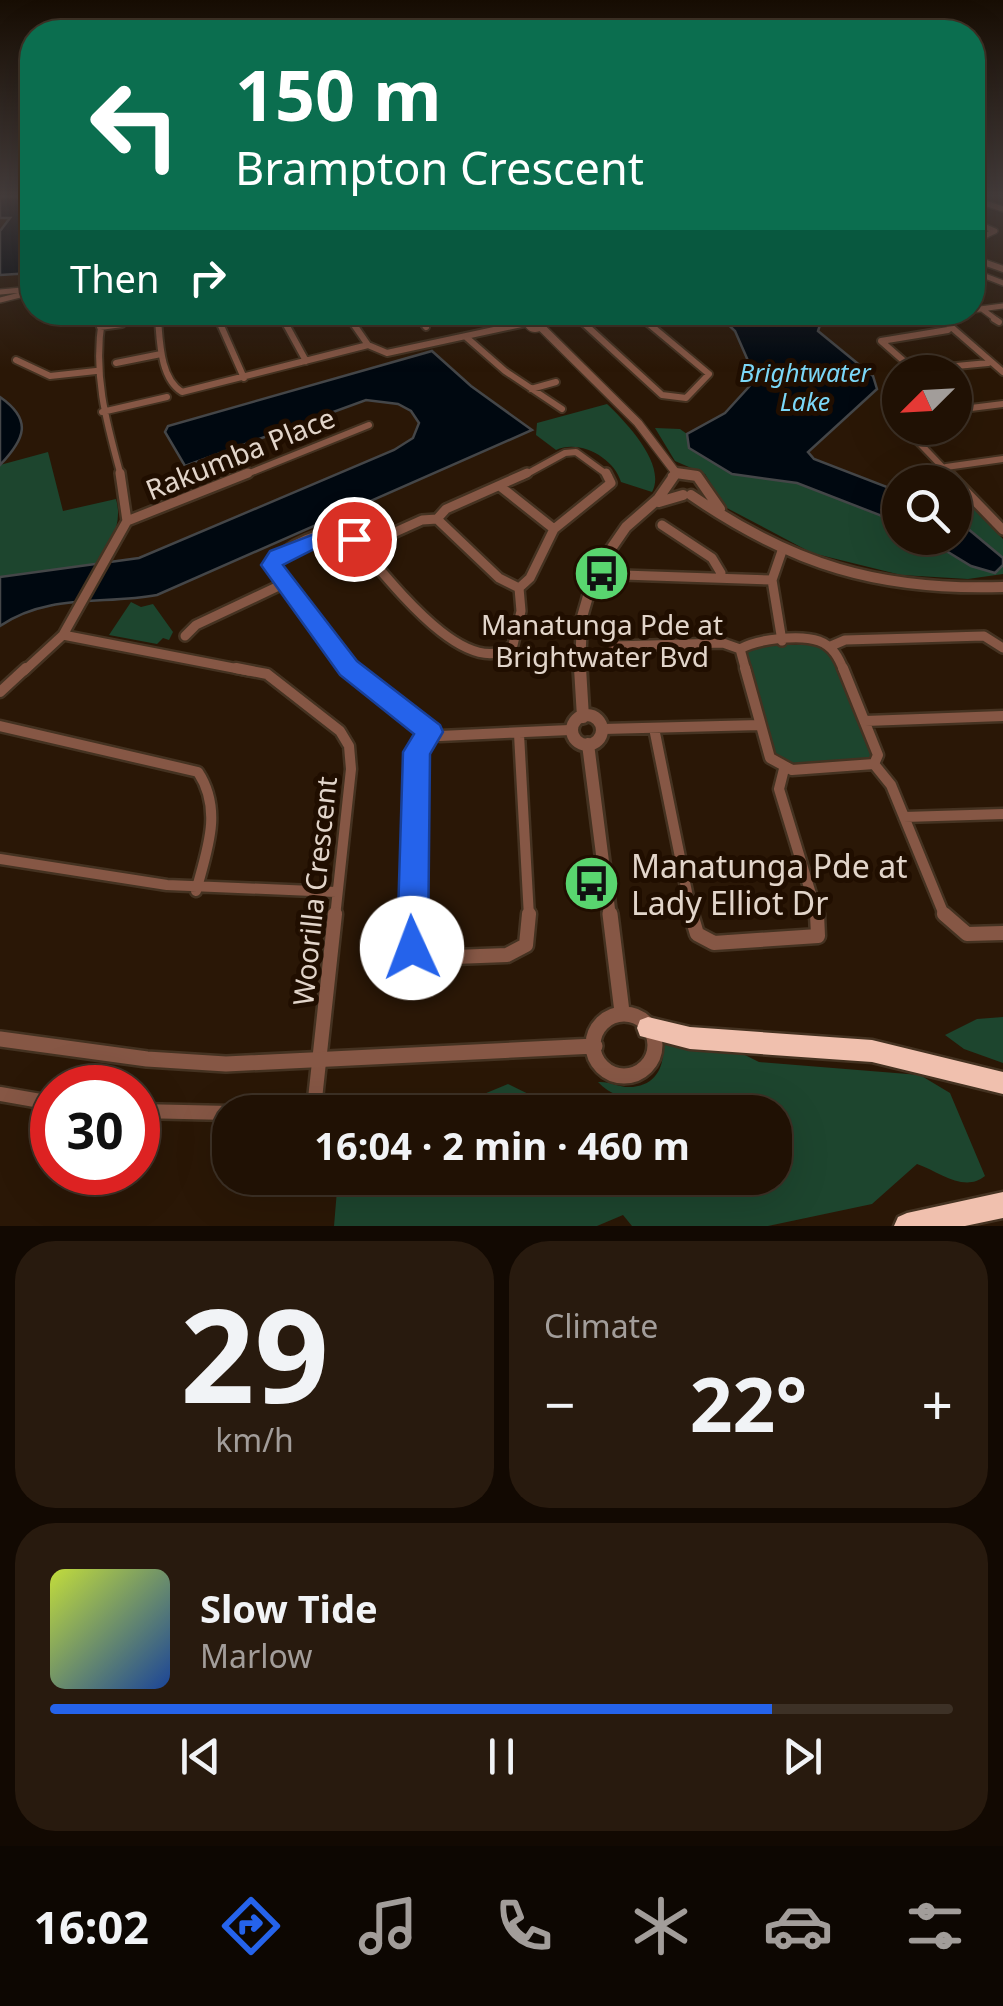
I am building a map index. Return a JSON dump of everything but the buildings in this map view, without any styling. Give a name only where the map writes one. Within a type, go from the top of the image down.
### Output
[{"type":"highway","points":[[648,1028],[690,1038],[872,1052],[1003,1083]]},
{"type":"highway","points":[[907,1226],[1003,1205]]},
{"type":"street","points":[[0,692],[63,635],[127,521],[124,488],[102,412],[96,372],[100,327],[115,325]]},
{"type":"street","points":[[159,325],[156,329],[161,354],[178,391],[368,345],[392,353],[505,325]]},
{"type":"street","points":[[222,325],[244,378]]},
{"type":"street","points":[[287,325],[306,361]]},
{"type":"street","points":[[355,325],[368,345]]},
{"type":"street","points":[[545,325],[638,424],[676,473]]},
{"type":"street","points":[[586,325],[667,398],[686,398],[709,374],[651,325]]},
{"type":"street","points":[[944,325],[1003,372]]},
{"type":"street","points":[[948,330],[881,340],[914,370],[988,363]]},
{"type":"street","points":[[466,337],[562,408]]},
{"type":"street","points":[[116,362],[161,354]]},
{"type":"street","points":[[16,360],[50,376],[96,372]]},
{"type":"street","points":[[532,389],[556,382]]},
{"type":"street","points":[[102,412],[167,397]]},
{"type":"street","points":[[972,409],[1001,406]]},
{"type":"street","name":"Rakumba Place","points":[[127,521],[369,425]]},
{"type":"street","points":[[923,445],[943,465]]},
{"type":"street","points":[[362,548],[422,520],[437,519],[446,509],[570,452],[610,476],[611,483],[554,529],[530,578],[519,588]]},
{"type":"street","points":[[965,465],[1003,459]]},
{"type":"street","points":[[583,716],[578,635],[588,583],[628,524],[669,487],[669,477],[676,473],[697,476],[715,506],[782,550]]},
{"type":"street","points":[[654,504],[704,486]]},
{"type":"street","points":[[501,487],[554,529]]},
{"type":"street","points":[[669,487],[782,550],[862,578],[921,587],[1003,587]]},
{"type":"street","points":[[972,495],[1002,527]]},
{"type":"street","points":[[437,519],[498,578],[519,588]]},
{"type":"street","points":[[662,525],[712,558],[721,574]]},
{"type":"street","points":[[519,588],[522,601],[516,641],[506,651],[480,654],[434,626],[362,548],[340,531],[283,553],[272,565],[356,676],[430,732],[440,736],[570,730]]},
{"type":"street","points":[[782,550],[772,580],[782,641]]},
{"type":"street","points":[[623,575],[706,578],[721,574],[772,580]]},
{"type":"street","points":[[184,636],[196,625],[284,584]]},
{"type":"street","name":"Woorilla Crescent","points":[[63,635],[268,674],[340,732],[348,746],[351,770],[314,1095]]},
{"type":"street","points":[[832,646],[845,640],[984,636],[1003,648]]},
{"type":"street","points":[[740,649],[752,642],[782,641],[818,640],[832,646],[878,755],[874,764]]},
{"type":"street","points":[[614,646],[724,643],[740,649]]},
{"type":"street","points":[[740,649],[770,758],[784,769],[874,764]]},
{"type":"street","points":[[583,716],[593,718],[602,728],[601,738],[588,744],[577,741],[570,730],[574,720],[583,716]]},
{"type":"street","points":[[864,721],[1003,716]]},
{"type":"street","points":[[602,728],[760,725]]},
{"type":"street","points":[[0,726],[198,772],[209,785],[214,801],[196,890]]},
{"type":"street","points":[[654,728],[693,924],[697,934],[714,943],[818,936],[820,924],[780,790],[784,769]]},
{"type":"street","points":[[430,732],[416,752],[409,938],[419,955],[428,958],[506,955],[526,946],[530,934],[519,734]]},
{"type":"street","points":[[588,744],[622,1012]]},
{"type":"street","points":[[874,764],[891,785],[947,922],[967,934],[1003,933]]},
{"type":"street","points":[[904,818],[1003,814]]},
{"type":"street","points":[[0,859],[129,884],[196,890],[336,892]]},
{"type":"street","points":[[622,1012],[648,1028],[652,1060],[638,1075],[615,1074],[606,1068],[595,1046],[599,1026],[622,1012]]},
{"type":"street","points":[[0,1039],[148,1060],[242,1064],[595,1046]]},
{"type":"street","points":[[0,1094],[30,1100]]},
{"type":"street","points":[[160,1112],[212,1113]]},
{"type":"green space","points":[[607,404],[634,433],[649,457],[654,469],[652,492],[621,482],[611,465],[595,453],[575,447],[556,450],[536,435],[537,423]]},
{"type":"green space","points":[[655,428],[680,429],[687,434],[689,448],[720,466],[798,483],[882,515],[882,555],[955,555],[995,570],[1003,565],[1003,574],[968,579],[901,575],[812,553],[725,507],[705,474],[675,461]]},
{"type":"green space","points":[[48,452],[63,511],[116,499],[115,533],[98,564],[0,577],[0,465]]},
{"type":"green space","points":[[972,506],[1003,539],[1003,558],[972,532]]},
{"type":"green space","points":[[131,602],[141,607],[153,604],[173,632],[169,640],[163,638],[157,644],[109,635]]},
{"type":"green space","points":[[820,644],[833,653],[872,750],[869,761],[792,765],[777,758],[744,652],[753,646]]},
{"type":"green space","points":[[1003,1017],[1003,1063],[964,1049],[945,1035],[977,1019]]},
{"type":"green space","points":[[659,1036],[731,1048],[759,1062],[920,1075],[950,1093],[985,1176],[960,1182],[917,1164],[872,1204],[768,1226],[632,1226],[623,1215],[597,1226],[334,1226],[337,1195],[792,1195],[792,1095],[618,1095],[598,1082],[629,1087],[648,1082],[659,1070]]},
{"type":"green space","points":[[508,1084],[531,1095],[481,1095]]},
{"type":"water","points":[[0,254],[20,254],[20,274],[0,275]]},
{"type":"water","name":"Brightwater Lake","points":[[729,325],[820,325],[818,331],[873,376],[877,389],[808,452],[814,459],[882,485],[882,516],[797,483],[732,474],[689,448],[687,434],[725,413],[756,379]]},
{"type":"water","points":[[432,351],[471,386],[532,430],[157,595],[57,604],[0,626],[0,577],[139,558],[394,450],[413,438],[419,423],[411,411],[398,404],[366,400],[185,466],[165,432],[168,426]]},
{"type":"water","points":[[0,397],[17,414],[22,430],[15,447],[0,465]]},
{"type":"water","points":[[972,532],[1003,558],[1003,565],[995,573],[971,566],[953,555],[972,555]]},
{"type":"place","name":"Manatunga Pde at Brightwater Bvd","points":[[602,573]]},
{"type":"place","name":"Manatunga Pde at Lady Elliot Dr","points":[[592,883]]},
{"type":"route","points":[[354,539],[348,533],[330,532],[278,556],[272,565],[356,676],[430,732],[416,752],[409,938],[412,948]]}]
